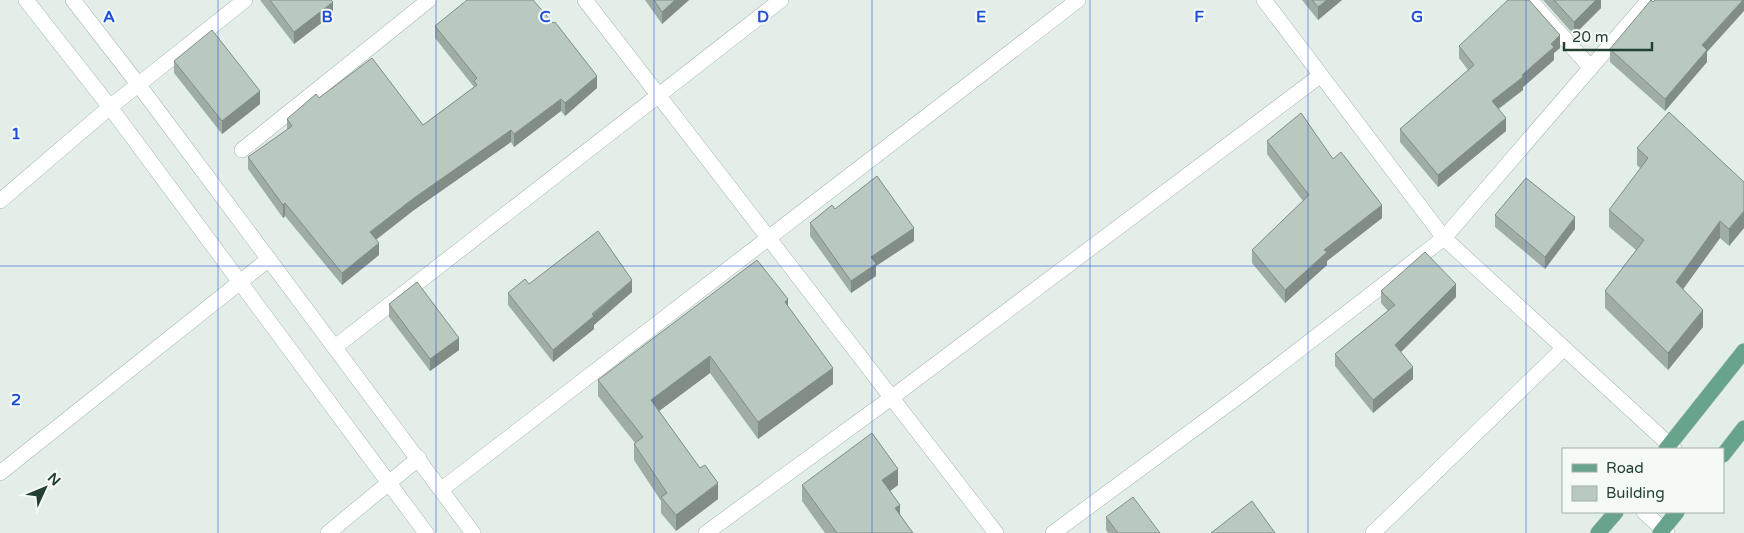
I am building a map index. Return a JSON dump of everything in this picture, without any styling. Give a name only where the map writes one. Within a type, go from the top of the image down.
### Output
[{"type":"main road","points":[[1670,448],[1744,351]]},
{"type":"main road","points":[[1724,454],[1744,428]]},
{"type":"main road","points":[[1598,533],[1615,513]]},
{"type":"main road","points":[[1663,532],[1676,513]]},
{"type":"street","points":[[26,0],[110,107],[426,533]]},
{"type":"street","points":[[73,0],[336,347],[473,533]]},
{"type":"street","points":[[0,201],[138,84],[245,0]]},
{"type":"street","points":[[242,150],[429,0]]},
{"type":"street","points":[[585,0],[996,533]]},
{"type":"street","points":[[336,347],[781,0]]},
{"type":"street","points":[[442,489],[1078,0]]},
{"type":"street","points":[[1264,0],[1444,238],[1670,448]]},
{"type":"street","points":[[1530,0],[1591,68]]},
{"type":"street","points":[[1053,533],[1243,393],[1444,238],[1649,0]]},
{"type":"street","points":[[706,533],[892,398],[1321,75]]},
{"type":"street","points":[[0,474],[269,259]]},
{"type":"street","points":[[1373,533],[1564,348]]},
{"type":"street","points":[[328,533],[419,458]]},
{"type":"street","points":[[1645,513],[1663,532]]},
{"type":"building","points":[[270,0],[331,0],[333,2],[294,32]]},
{"type":"building","points":[[467,0],[533,0],[553,23],[555,22],[597,76],[565,103],[561,99],[514,134],[511,130],[414,198],[370,232],[379,243],[342,273],[285,203],[283,205],[248,157],[292,126],[287,119],[316,94],[319,98],[372,58],[423,125],[477,85],[474,81],[477,78],[435,26]]},
{"type":"building","points":[[654,0],[675,0],[662,12]]},
{"type":"building","points":[[1312,0],[1327,0],[1318,7]]},
{"type":"building","points":[[1508,0],[1529,0],[1560,35],[1551,44],[1554,47],[1522,75],[1523,77],[1492,101],[1506,118],[1438,175],[1400,129],[1474,65],[1459,46]]},
{"type":"building","points":[[1554,0],[1596,0],[1574,22]]},
{"type":"building","points":[[1651,0],[1653,2],[1655,0],[1743,0],[1702,45],[1707,50],[1665,99],[1610,49]]},
{"type":"building","points":[[212,30],[260,91],[222,121],[174,61]]},
{"type":"building","points":[[1669,112],[1744,182],[1744,211],[1729,229],[1720,221],[1676,282],[1703,310],[1668,353],[1605,291],[1644,240],[1609,210],[1648,158],[1637,148]]},
{"type":"building","points":[[1301,113],[1333,159],[1341,152],[1382,205],[1324,250],[1327,252],[1285,290],[1252,250],[1309,195],[1267,141]]},
{"type":"building","points":[[877,176],[914,228],[871,257],[876,264],[851,281],[810,223],[832,205],[835,209]]},
{"type":"building","points":[[1526,178],[1575,217],[1545,257],[1495,215]]},
{"type":"building","points":[[598,231],[632,280],[592,314],[594,316],[553,350],[508,293],[525,279],[529,284]]},
{"type":"building","points":[[1425,252],[1456,284],[1395,345],[1413,367],[1373,400],[1335,354],[1395,305],[1381,291]]},
{"type":"building","points":[[757,260],[788,299],[785,302],[833,368],[758,422],[710,356],[651,400],[700,468],[705,465],[718,483],[676,515],[661,497],[667,493],[634,444],[643,437],[598,380]]},
{"type":"building","points":[[417,282],[459,338],[430,359],[389,304]]},
{"type":"building","points":[[872,433],[898,469],[882,480],[900,505],[895,508],[913,533],[837,533],[802,485]]},
{"type":"building","points":[[1133,497],[1160,533],[1118,533],[1106,517]]},
{"type":"building","points":[[1252,501],[1275,533],[1211,533]]}]
